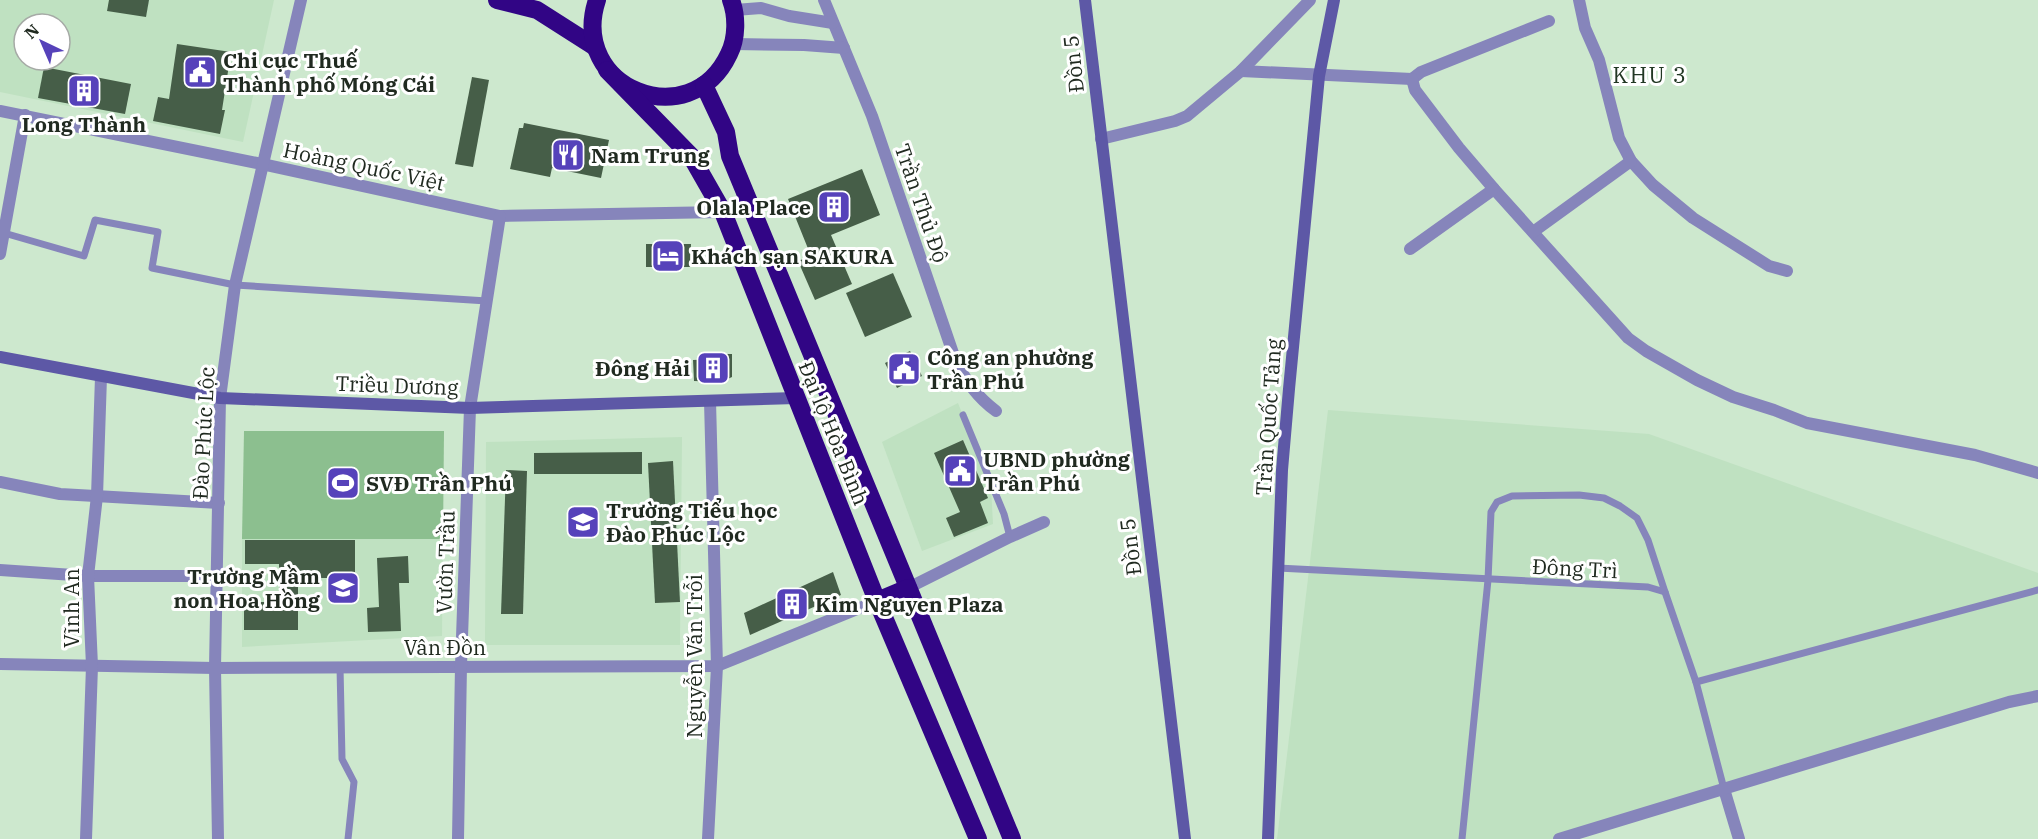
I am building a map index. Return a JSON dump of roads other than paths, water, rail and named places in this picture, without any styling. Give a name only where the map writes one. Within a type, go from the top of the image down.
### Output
[{"type":"highway","points":[[497,0],[537,10],[595,47]]},
{"type":"highway","points":[[597,0],[592,21],[595,47],[608,70],[628,88],[652,97],[679,96],[704,86],[723,68],[734,44],[733,5]]},
{"type":"highway","name":"Đại lộ Hòa Bình","points":[[608,70],[691,156],[723,212],[877,601],[978,839]]},
{"type":"highway","name":"Đại lộ Hòa Bình","points":[[704,86],[726,132],[730,156],[1012,839]]},
{"type":"highway","points":[[798,401],[828,393]]},
{"type":"highway","points":[[877,601],[908,588]]},
{"type":"street","name":"Đào Phúc Lộc","points":[[218,839],[215,668],[220,398],[236,285],[301,0]]},
{"type":"street","name":"Trần Thủ Độ","points":[[824,0],[872,116],[956,362],[981,400],[996,411]]},
{"type":"street","name":"Đồn 5","points":[[1085,0],[1185,839]]},
{"type":"street","points":[[1101,139],[1187,116],[1241,71],[1310,0]]},
{"type":"street","name":"Trần Quốc Tảng","points":[[1268,839],[1278,568],[1289,389],[1319,76],[1334,0]]},
{"type":"street","points":[[1579,0],[1585,28],[1599,60],[1619,138],[1631,161],[1653,185],[1693,218],[1769,266],[1788,271]]},
{"type":"street","points":[[733,5],[761,8],[789,16],[833,23]]},
{"type":"street","points":[[1241,71],[1412,79],[1421,72],[1549,21]]},
{"type":"street","points":[[734,44],[843,48]]},
{"type":"street","points":[[1412,79],[1415,90],[1494,189],[1628,338],[1646,351],[1733,397],[1807,423],[1975,455],[2038,473]]},
{"type":"street","name":"Hoàng Quốc Việt","points":[[0,111],[262,164],[500,216],[723,212]]},
{"type":"street","points":[[0,254],[25,116]]},
{"type":"street","points":[[1533,232],[1631,161]]},
{"type":"street","points":[[1410,249],[1494,189]]},
{"type":"street","name":"Vườn Trầu","points":[[458,839],[461,666],[471,408],[500,216]]},
{"type":"street","name":"Triều Dương","points":[[0,357],[220,398],[471,408],[710,401],[798,401]]},
{"type":"street","name":"Vĩnh An","points":[[86,839],[92,666],[88,576],[97,496],[101,377]]},
{"type":"street","name":"Nguyễn Văn Trỗi","points":[[708,839],[717,666],[710,401]]},
{"type":"street","points":[[0,482],[60,494],[219,503]]},
{"type":"street","points":[[908,588],[1044,522]]},
{"type":"street","points":[[0,570],[88,576],[216,576]]},
{"type":"street","name":"Vân Đồn","points":[[0,664],[215,668],[717,666],[877,601]]},
{"type":"street","points":[[1559,839],[2009,702],[2038,696]]},
{"type":"street","points":[[1724,789],[1739,839]]},
{"type":"lane","points":[[2,233],[84,256],[95,220],[158,232],[152,268],[236,285],[487,301]]},
{"type":"lane","points":[[963,415],[1004,514],[1010,537]]},
{"type":"lane","points":[[1462,839],[1488,580],[1491,512],[1497,502],[1512,496],[1579,495],[1604,498],[1637,518],[1648,540],[1696,682],[1724,789]]},
{"type":"lane","name":"Đông Trì","points":[[1278,568],[1648,587],[1665,592]]},
{"type":"lane","points":[[1696,682],[2038,590]]},
{"type":"lane","points":[[340,667],[342,759],[354,782],[348,839]]},
{"type":"place","name":"Chi cục Thuế Thành phố Móng Cái","points":[[200,72]]},
{"type":"place","name":"Long Thành","points":[[84,91]]},
{"type":"place","name":"Nam Trung","points":[[568,155]]},
{"type":"place","name":"Olala Place","points":[[834,207]]},
{"type":"place","name":"Khách sạn SAKURA","points":[[668,256]]},
{"type":"place","name":"Đông Hải","points":[[713,368]]},
{"type":"place","name":"Công an phường Trần Phú","points":[[904,369]]},
{"type":"place","name":"UBND phường Trần Phú","points":[[960,471]]},
{"type":"place","name":"SVĐ Trần Phú","points":[[343,483]]},
{"type":"place","name":"Trường Tiểu học Đào Phúc Lộc","points":[[583,522]]},
{"type":"place","name":"Trường Mầm non Hoa Hồng","points":[[343,588]]},
{"type":"place","name":"Kim Nguyen Plaza","points":[[792,604]]},
{"type":"district","name":"KHU 3","points":[[1650,74]]}]
